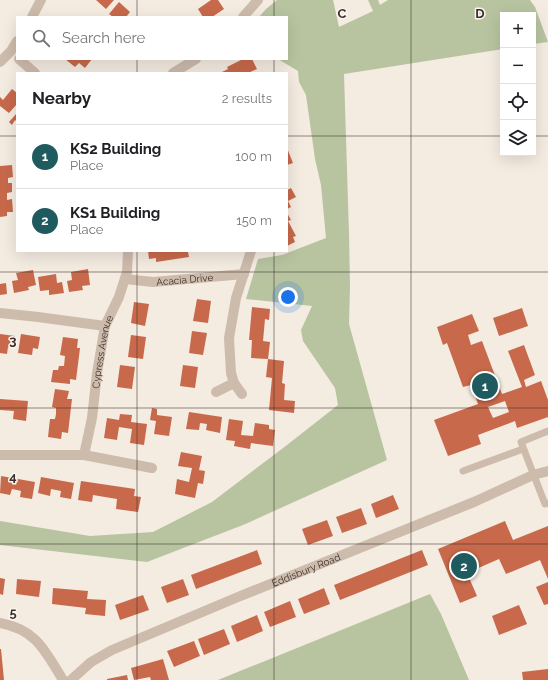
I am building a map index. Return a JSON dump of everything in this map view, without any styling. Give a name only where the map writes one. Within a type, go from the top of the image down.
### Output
[{"type":"street","points":[[33,16],[41,0]]},
{"type":"street","points":[[244,16],[258,0]]},
{"type":"street","points":[[0,62],[15,56]]},
{"type":"street","points":[[20,60],[34,72]]},
{"type":"street","points":[[175,72],[194,60]]},
{"type":"street","name":"Cypress Avenue","points":[[84,455],[92,418],[97,373],[105,326],[119,297],[125,279],[127,272],[128,252]]},
{"type":"street","points":[[242,394],[234,383],[231,373],[228,338],[236,298],[251,252]]},
{"type":"street","name":"Acacia Drive","points":[[125,279],[153,282],[244,274]]},
{"type":"street","points":[[0,313],[105,326]]},
{"type":"street","points":[[216,392],[234,383]]},
{"type":"street","points":[[0,454],[84,455],[152,468]]},
{"type":"street","name":"Eddisbury Road","points":[[71,680],[91,662],[112,650],[238,597],[474,502],[534,475],[548,471]]},
{"type":"street","points":[[0,623],[14,626],[30,634],[41,645],[63,680]]},
{"type":"lane","points":[[548,431],[521,442],[545,504],[548,503]]},
{"type":"lane","points":[[464,471],[524,449]]},
{"type":"green space","points":[[277,0],[333,0],[339,27],[373,11],[368,0],[378,0],[380,5],[388,0],[530,0],[535,7],[548,42],[536,44],[536,12],[500,12],[500,49],[344,74],[349,234],[349,324],[387,460],[243,525],[147,562],[0,545],[0,521],[90,536],[153,532],[212,502],[338,405],[335,388],[303,341],[301,330],[312,306],[246,299],[258,259],[282,255],[326,238],[321,185],[315,159],[306,95],[299,82],[298,71],[280,60],[288,60],[288,16],[260,16]]},
{"type":"green space","points":[[430,594],[441,614],[469,680],[218,680]]},
{"type":"building","points":[[96,0],[114,0],[106,9]]},
{"type":"building","points":[[211,0],[218,0],[224,9],[214,16],[202,16],[198,9]]},
{"type":"building","points":[[119,2],[130,12],[127,16],[112,16],[109,14]]},
{"type":"building","points":[[66,60],[91,60],[85,68],[79,63],[75,67]]},
{"type":"building","points":[[241,60],[252,60],[257,69],[250,72],[222,72],[228,69],[227,67]]},
{"type":"building","points":[[12,89],[16,92],[16,105],[9,113],[0,106],[0,97],[3,100]]},
{"type":"building","points":[[16,114],[16,121],[15,120],[12,125],[9,122]]},
{"type":"building","points":[[288,150],[293,163],[288,165]]},
{"type":"building","points":[[12,165],[13,177],[8,178],[8,183],[12,183],[12,192],[7,193],[7,200],[12,199],[13,212],[7,212],[7,216],[0,217],[0,166]]},
{"type":"building","points":[[291,188],[296,197],[288,201],[288,190]]},
{"type":"building","points":[[288,201],[291,207],[288,208]]},
{"type":"building","points":[[288,221],[296,236],[293,237],[295,242],[288,246]]},
{"type":"building","points":[[148,252],[188,252],[189,257],[156,262],[156,258],[149,259]]},
{"type":"building","points":[[88,269],[90,285],[82,286],[83,290],[69,292],[67,281],[72,280],[71,272]]},
{"type":"building","points":[[33,270],[36,285],[28,287],[29,290],[14,293],[12,281],[18,280],[16,273]]},
{"type":"building","points":[[56,274],[57,283],[62,282],[64,293],[49,295],[49,290],[40,291],[38,277]]},
{"type":"building","points":[[6,283],[7,294],[0,295],[0,284]]},
{"type":"building","points":[[197,299],[211,301],[208,323],[193,321]]},
{"type":"building","points":[[134,302],[149,304],[145,326],[131,323]]},
{"type":"building","points":[[252,307],[270,309],[269,320],[265,319],[263,341],[270,342],[268,359],[251,358],[252,340],[249,340]]},
{"type":"building","points":[[522,308],[528,326],[499,336],[493,318]]},
{"type":"building","points":[[472,314],[479,331],[468,335],[471,345],[482,341],[502,394],[522,387],[508,351],[524,345],[535,375],[524,380],[526,387],[541,381],[548,400],[548,417],[517,428],[515,421],[478,435],[481,444],[448,456],[434,420],[478,404],[471,385],[463,387],[447,343],[443,345],[437,327]],"holes":[[[505,401],[509,412],[493,418],[488,407]]]},
{"type":"building","points":[[192,331],[207,333],[203,355],[189,353]]},
{"type":"building","points":[[0,334],[15,336],[13,348],[8,347],[7,354],[0,353]]},
{"type":"building","points":[[21,334],[40,337],[38,349],[33,348],[32,355],[18,353]]},
{"type":"building","points":[[131,335],[146,337],[143,359],[128,357]]},
{"type":"building","points":[[63,337],[78,339],[77,348],[80,348],[76,380],[70,379],[70,384],[51,382],[53,370],[58,370],[59,366],[64,366],[65,356],[60,355]]},
{"type":"building","points":[[268,359],[284,361],[282,383],[285,384],[284,400],[295,401],[294,413],[269,410],[272,378],[266,377]]},
{"type":"building","points":[[120,365],[135,367],[132,389],[117,387]]},
{"type":"building","points":[[183,365],[198,367],[195,388],[180,386]]},
{"type":"building","points":[[55,389],[69,391],[67,399],[72,399],[68,433],[62,432],[61,439],[48,437],[50,419],[55,419],[56,414],[56,408],[52,407]]},
{"type":"building","points":[[0,399],[28,401],[26,421],[13,419],[14,411],[0,410]]},
{"type":"building","points":[[152,408],[157,409],[157,415],[172,417],[169,436],[154,434],[156,421],[150,420]]},
{"type":"building","points":[[189,412],[222,417],[220,433],[206,430],[207,424],[200,423],[199,430],[186,429]]},
{"type":"building","points":[[120,414],[132,415],[131,422],[147,424],[144,445],[130,443],[132,429],[119,427],[117,440],[104,438],[107,418],[119,420]]},
{"type":"building","points":[[229,419],[243,421],[241,435],[253,436],[255,423],[269,425],[269,429],[275,430],[273,446],[251,443],[250,449],[234,446],[235,441],[226,440]]},
{"type":"building","points":[[181,452],[202,456],[199,470],[205,471],[203,484],[198,483],[195,498],[175,494],[177,479],[189,482],[192,468],[178,466]]},
{"type":"building","points":[[1,476],[35,482],[32,499],[20,497],[21,491],[12,489],[10,495],[0,493]]},
{"type":"building","points":[[41,477],[74,483],[71,499],[60,497],[61,491],[51,489],[50,496],[38,493]]},
{"type":"building","points":[[81,481],[135,489],[134,496],[141,497],[138,512],[116,509],[117,499],[93,495],[92,502],[78,500]]},
{"type":"building","points":[[393,495],[399,509],[376,518],[371,504]]},
{"type":"building","points":[[361,508],[367,524],[342,533],[336,517]]},
{"type":"building","points":[[327,520],[333,536],[308,545],[302,529]]},
{"type":"building","points":[[505,521],[513,540],[548,526],[548,579],[540,560],[506,574],[499,559],[467,573],[477,596],[460,603],[438,549]]},
{"type":"building","points":[[257,550],[262,564],[196,589],[191,575]]},
{"type":"building","points":[[422,550],[428,565],[340,600],[334,585]]},
{"type":"building","points":[[0,578],[5,579],[3,595],[0,594]]},
{"type":"building","points":[[17,579],[41,581],[39,597],[16,594]]},
{"type":"building","points":[[183,579],[189,595],[167,603],[161,587]]},
{"type":"building","points":[[548,582],[548,604],[544,605],[536,587]]},
{"type":"building","points":[[53,588],[88,591],[87,599],[106,600],[105,616],[85,614],[86,608],[52,604]]},
{"type":"building","points":[[324,588],[330,604],[304,614],[298,599]]},
{"type":"building","points":[[143,595],[149,610],[120,620],[115,605]]},
{"type":"building","points":[[290,601],[296,617],[270,627],[264,612]]},
{"type":"building","points":[[519,605],[527,624],[499,635],[492,616]]},
{"type":"building","points":[[257,615],[263,631],[237,642],[231,626]]},
{"type":"building","points":[[224,629],[230,644],[204,655],[198,639]]},
{"type":"building","points":[[194,641],[200,656],[174,667],[167,651]]},
{"type":"building","points":[[1,649],[4,680],[0,680]]},
{"type":"building","points":[[163,659],[169,680],[151,680],[150,677],[134,680],[131,668]]},
{"type":"building","points":[[548,669],[548,680],[523,680],[522,672]]},
{"type":"building","points":[[127,675],[128,680],[107,680],[107,679]]},
{"type":"place","name":"KS2 Building","points":[[485,386]]},
{"type":"place","name":"KS1 Building","points":[[464,566]]}]
